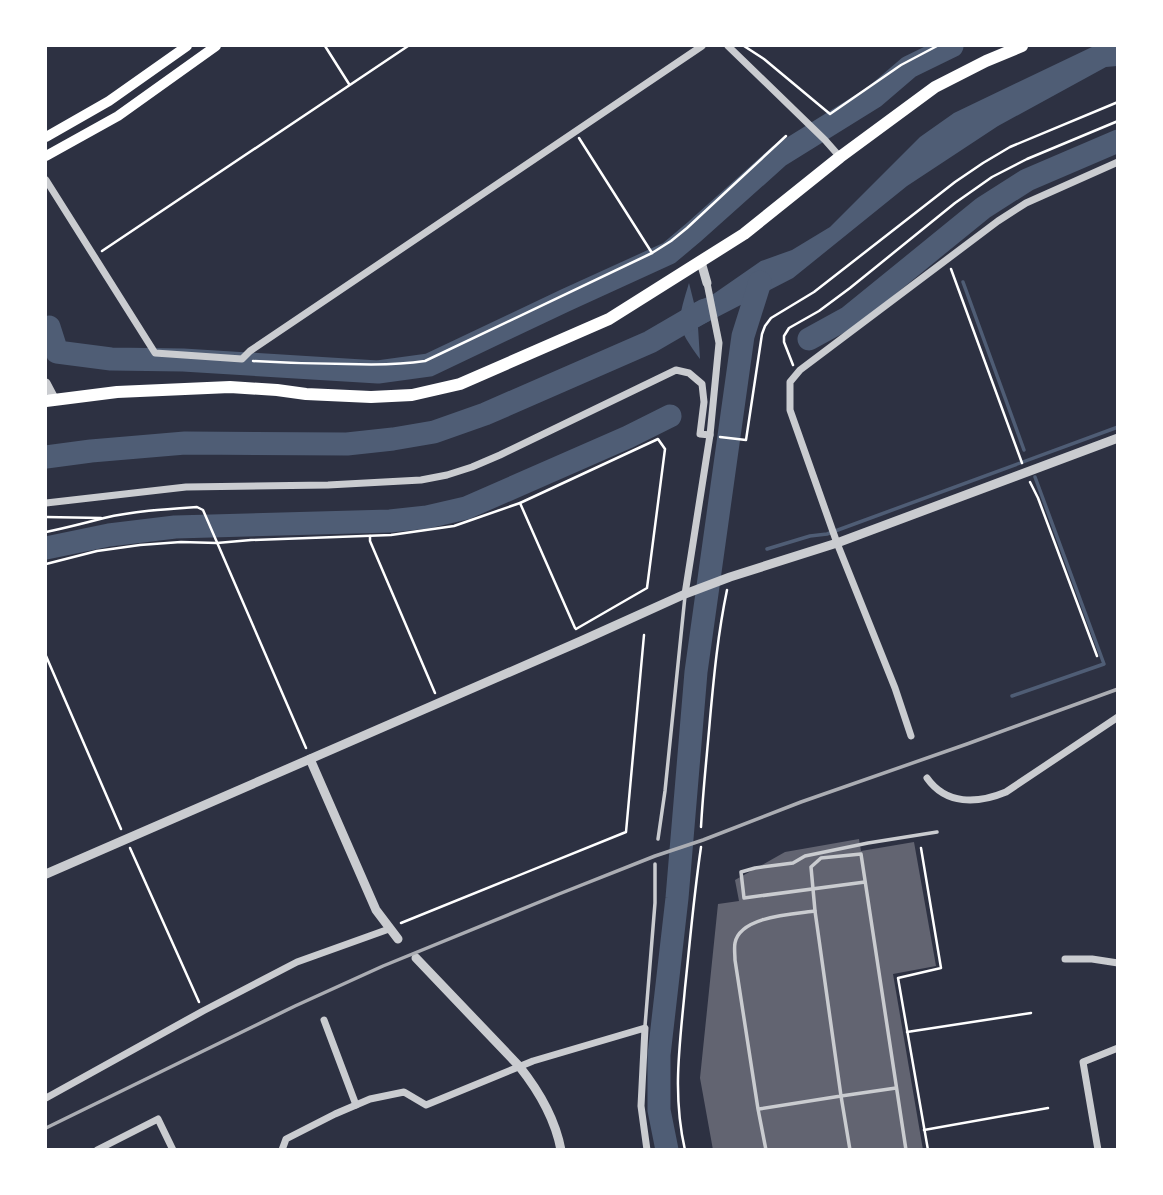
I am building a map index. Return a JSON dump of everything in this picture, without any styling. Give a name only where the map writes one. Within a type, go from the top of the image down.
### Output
[{"type":"main road","points":[[46,137],[108,101],[187,46]]},
{"type":"main road","points":[[46,156],[118,116],[216,46]]},
{"type":"main road","points":[[50,400],[117,392],[230,387],[371,397],[412,395],[460,384],[609,319],[744,234],[839,157],[935,87],[1023,46]]},
{"type":"street","points":[[46,180],[155,354],[242,359],[250,351],[702,46]]},
{"type":"street","points":[[728,46],[825,140],[839,157]]},
{"type":"street","points":[[911,736],[895,688],[837,543],[790,410],[790,382],[998,221],[1026,204],[1118,162]]},
{"type":"street","points":[[688,593],[710,435],[719,343],[701,261]]},
{"type":"street","points":[[46,503],[186,487],[384,483],[447,475],[499,455],[676,370],[689,373],[702,384],[704,402],[700,434],[710,435]]},
{"type":"street","points":[[46,383],[50,400]]},
{"type":"street","points":[[46,874],[688,593],[837,543],[1118,438]]},
{"type":"street","points":[[927,778],[939,791],[958,798],[970,801],[995,797],[1118,717]]},
{"type":"street","points":[[310,759],[376,910],[398,939]]},
{"type":"street","points":[[46,1098],[297,962],[389,929]]},
{"type":"street","points":[[416,958],[534,1085],[549,1112],[561,1150]]},
{"type":"street","points":[[1065,959],[1118,963]]},
{"type":"street","points":[[324,1020],[356,1105]]},
{"type":"street","points":[[282,1150],[286,1139],[370,1099],[404,1092],[426,1105],[519,1066],[645,1028],[641,1106],[647,1150]]},
{"type":"street","points":[[1098,1150],[1083,1062],[1118,1048]]},
{"type":"street","points":[[99,1149],[158,1119],[173,1150]]},
{"type":"lane","points":[[658,839],[688,593]]},
{"type":"lane","points":[[865,881],[744,898],[741,872],[793,863],[804,856],[937,832]]},
{"type":"lane","points":[[850,1150],[811,867],[821,858],[861,853],[906,1150]]},
{"type":"lane","points":[[645,1028],[655,903],[655,864]]},
{"type":"lane","points":[[766,1150],[735,960],[735,941],[744,928],[761,919],[815,911]]},
{"type":"lane","points":[[758,1109],[897,1087]]},
{"type":"path","points":[[325,46],[349,84]]},
{"type":"path","points":[[94,257],[408,46]]},
{"type":"path","points":[[744,46],[764,59],[830,114],[901,65],[937,46]]},
{"type":"path","points":[[710,435],[746,440],[762,334],[771,318],[814,292],[983,163],[1010,147],[1118,102]]},
{"type":"path","points":[[797,374],[784,342],[789,328],[840,296],[992,177],[1027,159],[1118,121]]},
{"type":"path","points":[[575,133],[652,253]]},
{"type":"path","points":[[242,359],[297,364],[384,365],[425,360],[652,253],[687,228],[786,136]]},
{"type":"path","points":[[947,259],[1097,656]]},
{"type":"path","points":[[46,564],[97,551],[140,545],[391,536],[454,526],[520,503],[658,439],[665,449],[647,588],[576,629],[520,503]]},
{"type":"path","points":[[46,517],[104,518],[159,510],[197,507],[203,510],[310,759]]},
{"type":"path","points":[[46,532],[104,518]]},
{"type":"path","points":[[370,536],[439,703]]},
{"type":"path","points":[[701,827],[716,655],[727,578]]},
{"type":"path","points":[[389,929],[626,832],[644,635]]},
{"type":"path","points":[[685,1150],[677,1105],[677,1072],[701,847]]},
{"type":"path","points":[[921,848],[941,968],[898,978],[928,1150]]},
{"type":"path","points":[[907,1032],[1031,1013]]},
{"type":"path","points":[[924,1130],[1048,1108]]},
{"type":"water","points":[[1094,46],[1117,46],[1117,66],[1106,67],[998,126],[907,186],[793,278],[698,327],[700,359],[682,331],[682,307],[689,283],[694,303],[712,295],[761,261],[792,250],[830,227],[920,137],[954,113]]},
{"type":"building","points":[[859,839],[861,851],[914,842],[936,966],[893,974],[923,1150],[713,1150],[700,1078],[718,904],[739,901],[735,880],[785,852]]},
{"type":"waterway","points":[[49,327],[57,352],[111,359],[183,360],[378,372],[429,365],[669,253],[779,156],[874,97],[909,67],[952,46]]},
{"type":"waterway","points":[[809,339],[849,317],[983,208],[1027,180],[1118,141]]},
{"type":"waterway","points":[[667,1150],[659,1110],[659,1055],[677,898],[696,672],[743,336],[760,282]]},
{"type":"waterway","points":[[963,282],[1024,450]]},
{"type":"waterway","points":[[46,457],[185,443],[347,444],[434,432],[485,414],[650,342],[705,310]]},
{"type":"waterway","points":[[46,548],[109,535],[175,527],[390,521],[427,517],[466,508],[670,416]]},
{"type":"waterway","points":[[767,549],[810,536],[827,534],[1118,427]]},
{"type":"waterway","points":[[1012,696],[1104,664],[1035,477]]},
{"type":"railway","points":[[46,1128],[383,966],[655,856],[1118,689]]}]
